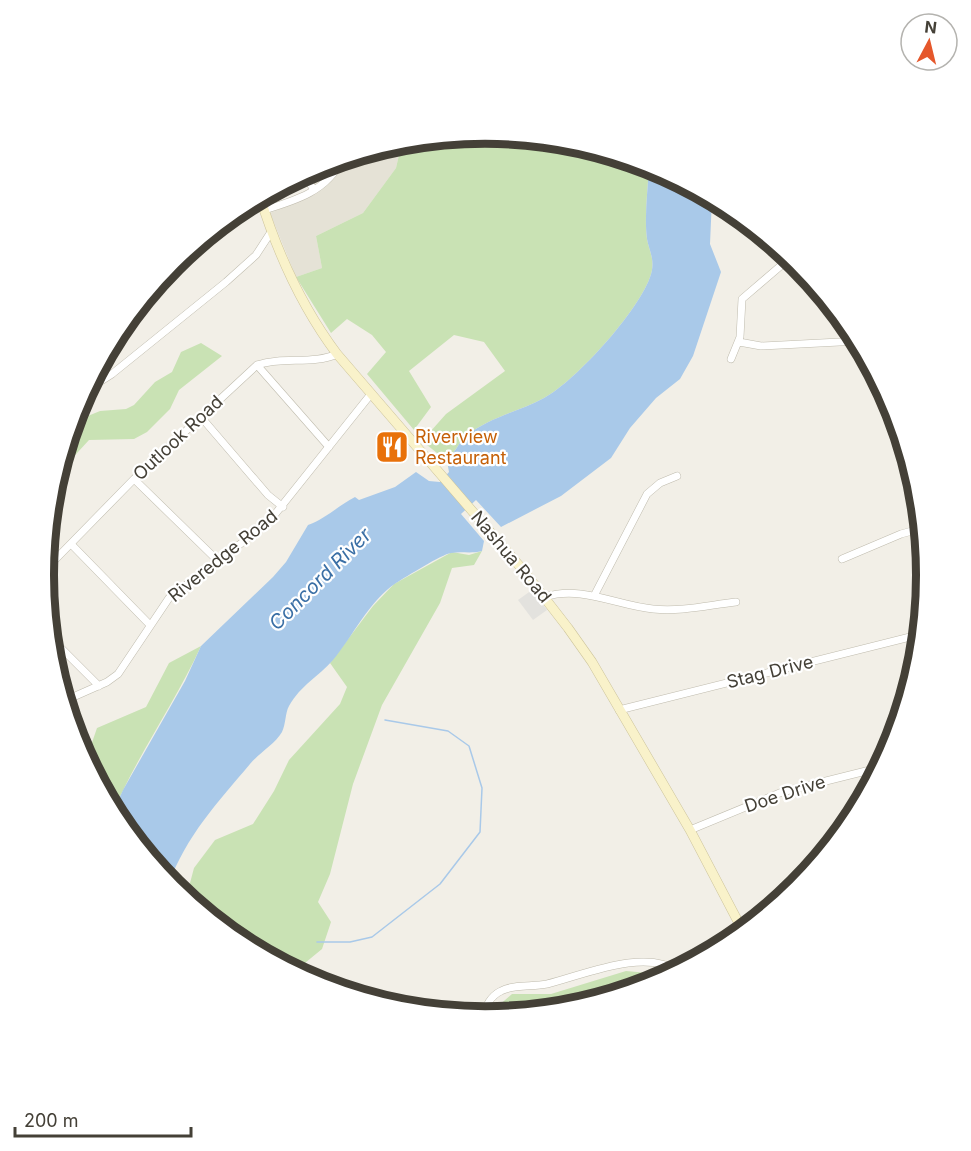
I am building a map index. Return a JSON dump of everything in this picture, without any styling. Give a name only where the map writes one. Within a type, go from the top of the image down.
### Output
[{"type":"main road","name":"Nashua Road","points":[[263,206],[271,232],[301,301],[337,354],[545,597],[592,662],[690,830],[739,924]]},
{"type":"street","points":[[264,210],[314,190],[331,178],[335,172]]},
{"type":"street","points":[[309,182],[314,190]]},
{"type":"street","points":[[100,382],[226,282],[256,255],[271,232]]},
{"type":"street","points":[[731,359],[739,342],[740,306],[745,296],[784,263]]},
{"type":"street","points":[[739,342],[761,346],[847,341]]},
{"type":"street","points":[[329,447],[257,365],[277,359],[326,358],[337,354]]},
{"type":"street","name":"Outlook Road","points":[[55,561],[134,479],[257,365]]},
{"type":"street","name":"Riveredge Road","points":[[72,698],[99,686],[118,674],[171,596],[268,523],[284,507],[371,394]]},
{"type":"street","points":[[201,417],[268,495],[284,507]]},
{"type":"street","points":[[594,596],[647,494],[660,483],[677,476]]},
{"type":"street","points":[[134,479],[218,561]]},
{"type":"street","points":[[842,559],[914,530]]},
{"type":"street","points":[[72,545],[150,625]]},
{"type":"street","points":[[545,597],[556,594],[594,596],[663,610],[736,602]]},
{"type":"street","name":"Stag Drive","points":[[620,710],[912,636]]},
{"type":"street","points":[[60,646],[99,686]]},
{"type":"street","name":"Doe Drive","points":[[690,830],[782,792],[871,769]]},
{"type":"street","points":[[488,1007],[492,998],[512,987],[546,984],[622,964],[663,964],[668,966]]},
{"type":"shaded area","points":[[400,152],[396,168],[363,213],[316,236],[322,268],[296,277],[270,213],[317,193],[310,181],[347,167]]},
{"type":"shaded area","points":[[532,590],[547,610],[533,620],[518,600]]},
{"type":"green space","points":[[486,144],[570,152],[648,176],[646,221],[652,270],[647,285],[637,302],[607,341],[573,376],[544,398],[475,429],[463,439],[447,461],[422,441],[446,414],[505,371],[484,342],[454,335],[409,371],[431,407],[414,430],[367,374],[386,352],[372,335],[347,319],[331,333],[296,277],[322,268],[316,236],[363,213],[396,168],[400,152]]},
{"type":"green space","points":[[201,343],[222,356],[179,390],[170,409],[147,432],[134,439],[89,440],[70,461],[84,417],[100,411],[126,409],[134,405],[155,382],[172,372],[181,352]]},
{"type":"green space","points":[[482,551],[474,565],[452,568],[440,603],[382,705],[353,784],[330,874],[318,902],[331,922],[322,949],[301,966],[246,934],[188,889],[194,868],[215,840],[253,824],[274,791],[289,760],[340,704],[347,687],[330,663],[373,606],[394,584],[452,552],[469,555]]},
{"type":"green space","points":[[201,646],[118,801],[90,748],[97,728],[146,707],[169,663]]},
{"type":"green space","points":[[626,971],[652,973],[570,999],[497,1007],[512,994],[551,994]]},
{"type":"water","name":"Concord River","points":[[648,176],[676,188],[712,209],[710,244],[721,272],[693,356],[680,379],[656,398],[630,428],[611,458],[561,496],[501,527],[476,500],[461,514],[484,541],[482,551],[451,553],[440,557],[386,590],[333,660],[294,699],[288,709],[279,736],[250,764],[204,820],[193,835],[173,874],[143,838],[118,801],[185,681],[201,646],[273,577],[286,562],[308,525],[355,497],[359,500],[395,487],[416,472],[429,481],[440,482],[449,472],[447,461],[466,436],[494,419],[544,398],[573,376],[607,341],[647,285],[652,262],[646,221]]},
{"type":"waterway","points":[[317,942],[350,942],[372,937],[440,884],[480,832],[482,788],[469,746],[448,731],[385,720]]},
{"type":"place","name":"Riverview Restaurant","points":[[392,447]]}]
